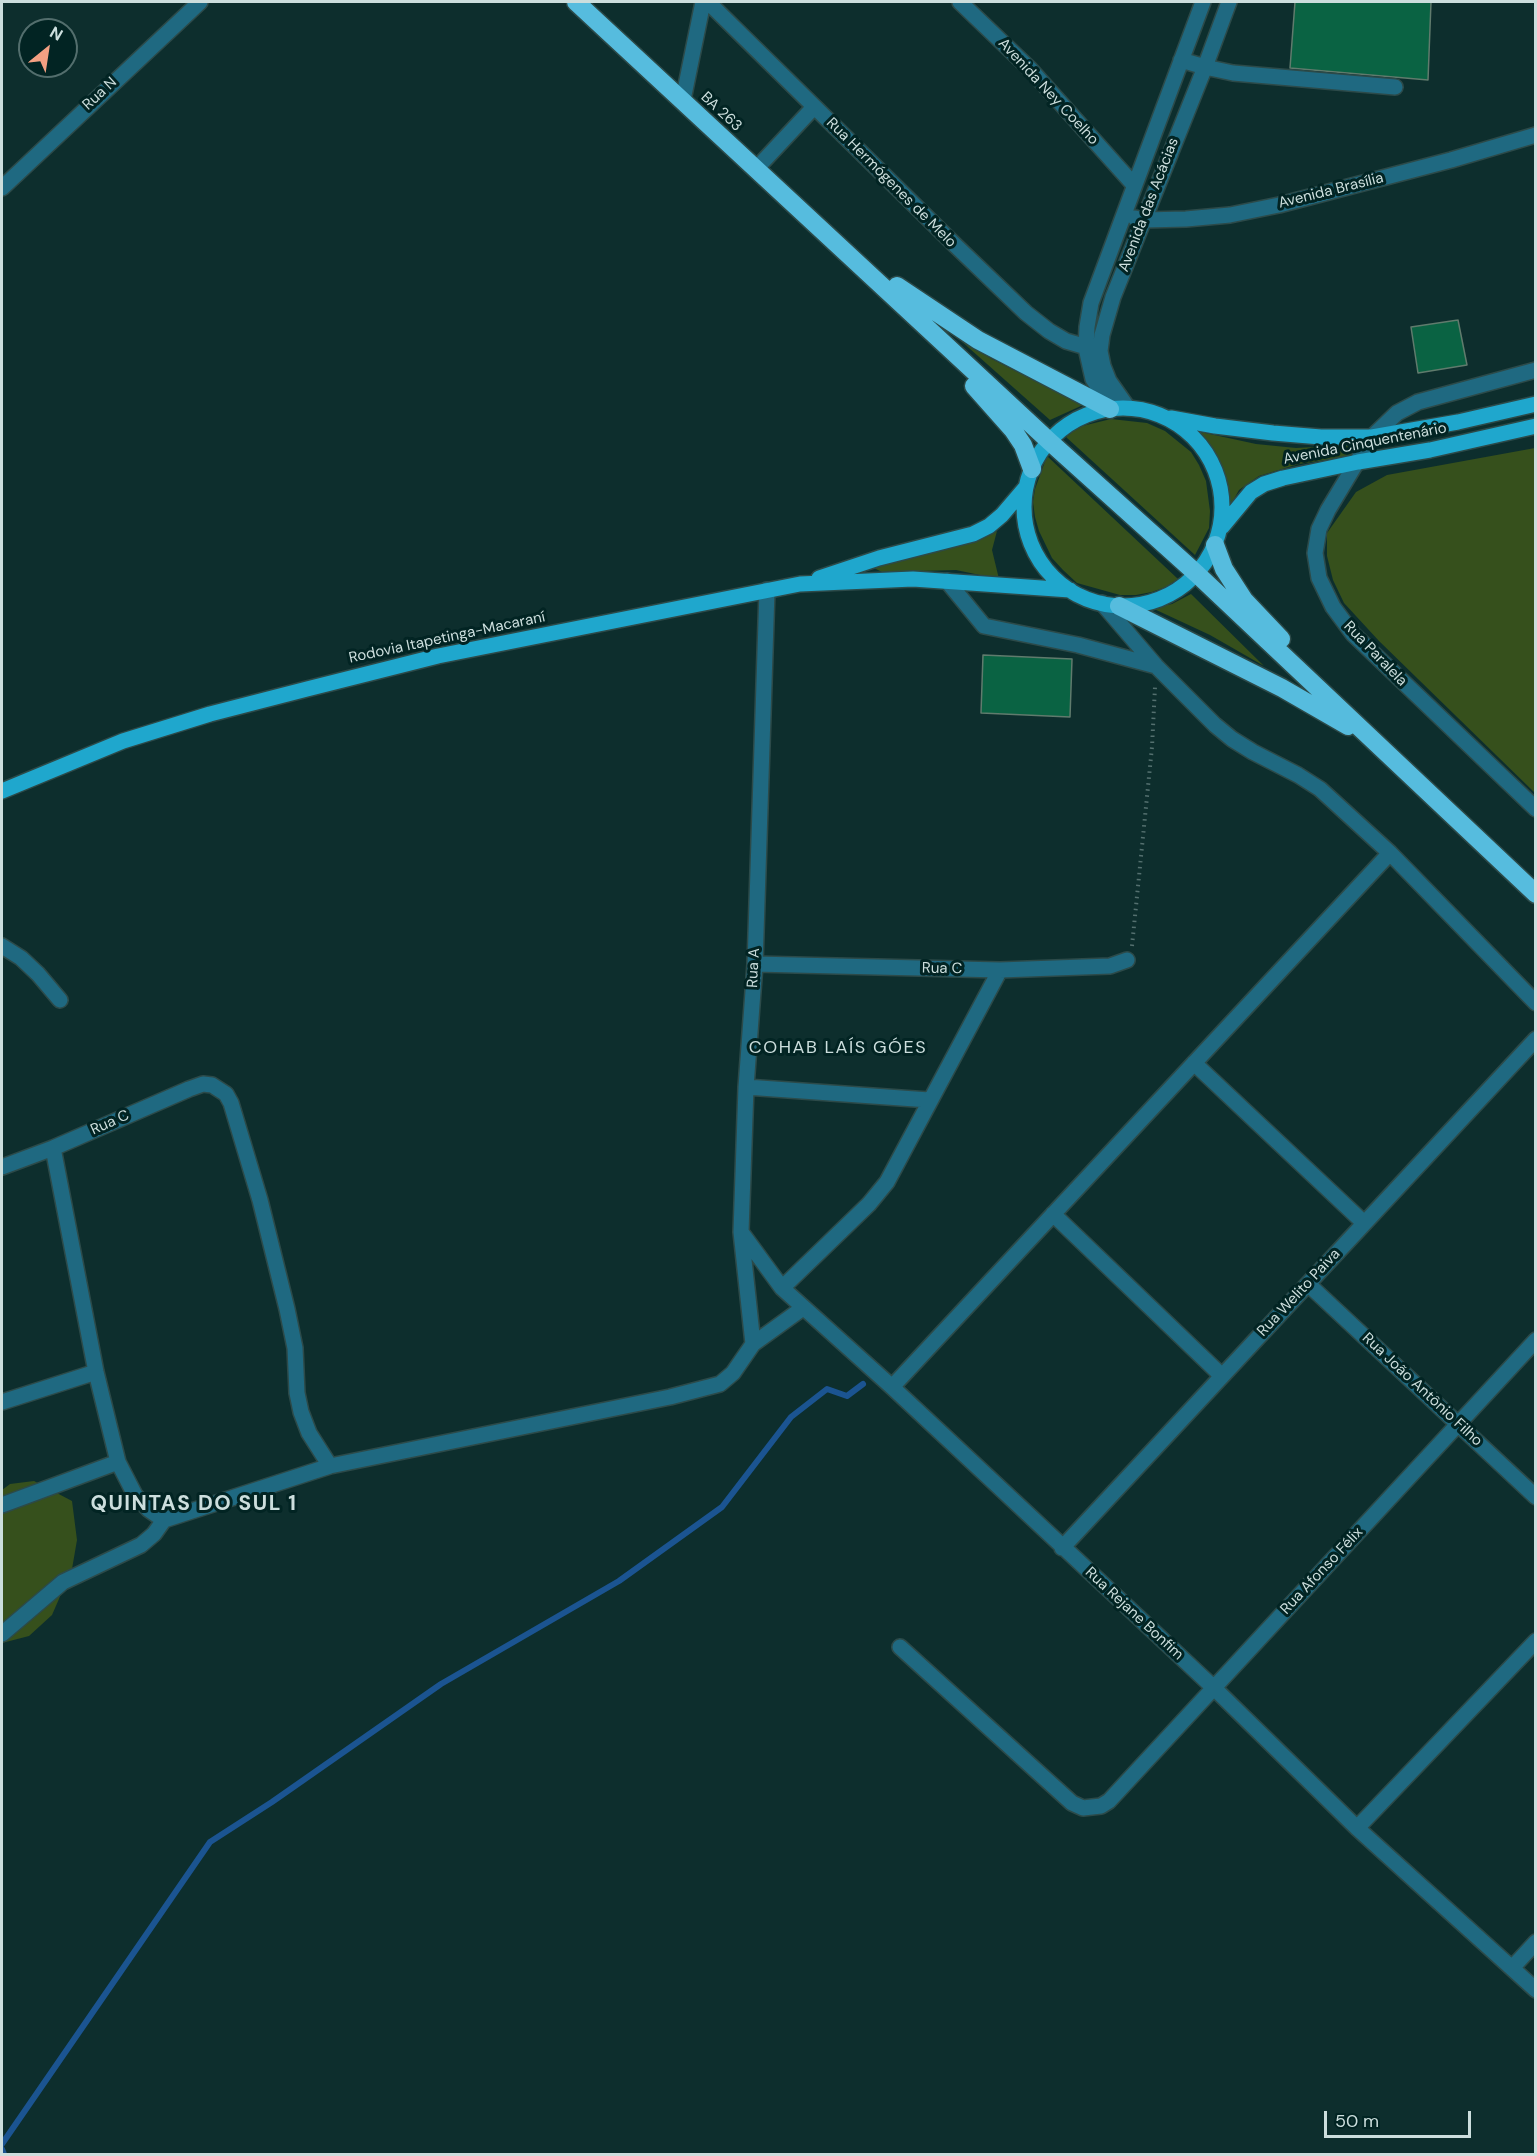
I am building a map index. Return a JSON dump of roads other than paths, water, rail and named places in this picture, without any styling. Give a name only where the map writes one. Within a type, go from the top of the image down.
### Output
[{"type":"highway","name":"BA 263","points":[[576,2],[842,248]]},
{"type":"highway","points":[[842,248],[978,340],[1117,409]]},
{"type":"highway","points":[[842,248],[1049,441],[1197,574],[1536,894]]},
{"type":"highway","points":[[842,248],[998,411],[1023,446],[1029,477]]},
{"type":"highway","points":[[1218,537],[1224,569],[1244,600],[1380,746]]},
{"type":"highway","points":[[1111,604],[1282,688],[1380,746]]},
{"type":"main road","name":"Avenida Cinquentenário","points":[[1161,416],[1273,433],[1322,437],[1372,437],[1458,422],[1536,404]]},
{"type":"main road","points":[[801,584],[879,558],[974,534],[989,526],[1002,515],[1029,477],[1049,441],[1062,429],[1093,413],[1117,409],[1145,411],[1161,416],[1191,435],[1211,462],[1218,478],[1222,495],[1218,537]]},
{"type":"main road","name":"Avenida Cinquentenário","points":[[1197,574],[1218,537],[1244,499],[1264,484],[1358,462],[1430,450],[1536,426]]},
{"type":"main road","points":[[1029,477],[1025,520],[1035,552],[1057,579],[1070,590],[1086,598],[1111,604],[1145,603],[1169,595],[1197,574]]},
{"type":"main road","name":"Rodovia Itapetinga-Macaraní","points":[[3,786],[123,741],[210,714],[307,688],[438,656],[767,590],[801,584],[913,579],[1070,590]]},
{"type":"street","name":"Rua N","points":[[2,188],[200,2]]},
{"type":"street","points":[[683,100],[703,2]]},
{"type":"street","name":"Rua Hermógenes de Melo","points":[[708,2],[1026,313],[1058,336],[1093,350]]},
{"type":"street","name":"Avenida Ney Coelho","points":[[960,2],[1030,69],[1134,185]]},
{"type":"street","name":"Avenida das Acácias","points":[[1117,409],[1109,381],[1093,350],[1087,327],[1091,303],[1203,2]]},
{"type":"street","name":"Avenida das Acácias","points":[[1093,350],[1102,335],[1113,297],[1229,2]]},
{"type":"street","points":[[1181,60],[1233,73],[1395,87]]},
{"type":"street","points":[[756,169],[814,107]]},
{"type":"street","name":"Avenida Brasília","points":[[1123,215],[1144,220],[1186,219],[1279,205],[1536,135]]},
{"type":"street","name":"Rua Paralela","points":[[1536,370],[1418,402],[1397,413],[1372,437],[1328,510],[1319,529],[1315,553],[1319,578],[1333,607],[1353,634],[1536,809]]},
{"type":"street","points":[[947,581],[984,626],[1078,645],[1156,666]]},
{"type":"street","name":"Rua A","points":[[753,1344],[741,1232],[746,1087],[755,964],[767,590]]},
{"type":"street","points":[[1111,604],[1156,666],[1215,725],[1232,739],[1320,789],[1390,853],[1536,1003]]},
{"type":"street","points":[[892,1387],[1390,853]]},
{"type":"street","points":[[2,946],[21,958],[60,1000]]},
{"type":"street","name":"Rua C","points":[[755,964],[1000,970],[1110,966],[1127,960]]},
{"type":"street","points":[[782,1288],[869,1204],[887,1182],[1000,970]]},
{"type":"street","name":"Rua Welito Paiva","points":[[1062,1548],[1536,1039]]},
{"type":"street","points":[[1194,1063],[1364,1223]]},
{"type":"street","name":"Rua C","points":[[2,1167],[53,1148],[203,1084],[219,1088],[226,1094],[231,1103],[260,1200],[295,1348],[297,1393],[301,1412],[309,1433],[330,1466]]},
{"type":"street","points":[[746,1087],[929,1100]]},
{"type":"street","points":[[53,1148],[96,1372],[118,1462],[135,1495],[148,1509],[164,1520]]},
{"type":"street","points":[[1053,1214],[1222,1376]]},
{"type":"street","name":"Rua Rejane Bonfim","points":[[741,1232],[782,1288],[892,1387],[1214,1688],[1357,1828],[1536,1990]]},
{"type":"street","name":"Rua João Antônio Filho","points":[[1308,1284],[1536,1497]]},
{"type":"street","points":[[2,1634],[63,1582],[141,1545],[154,1534],[164,1520],[330,1466],[703,1390],[720,1384],[733,1373],[753,1344],[803,1308]]},
{"type":"street","name":"Rua Afonso Félix","points":[[900,1647],[1072,1803],[1083,1808],[1093,1808],[1109,1801],[1536,1340]]},
{"type":"street","points":[[2,1402],[96,1372]]},
{"type":"street","points":[[2,1505],[118,1462]]},
{"type":"street","points":[[1357,1828],[1536,1641]]},
{"type":"street","points":[[1512,1968],[1536,1942]]},
{"type":"waterway","points":[[2,2144],[210,1842],[272,1802],[441,1684],[619,1581],[722,1507],[791,1417],[827,1389],[847,1396],[863,1384]]},
{"type":"waterway","points":[[2,2149],[4,2154]]},
{"type":"district","name":"COHAB LAÍS GÓES","points":[[838,1048]]},
{"type":"district","name":"QUINTAS DO SUL 1","points":[[194,1504]]}]
